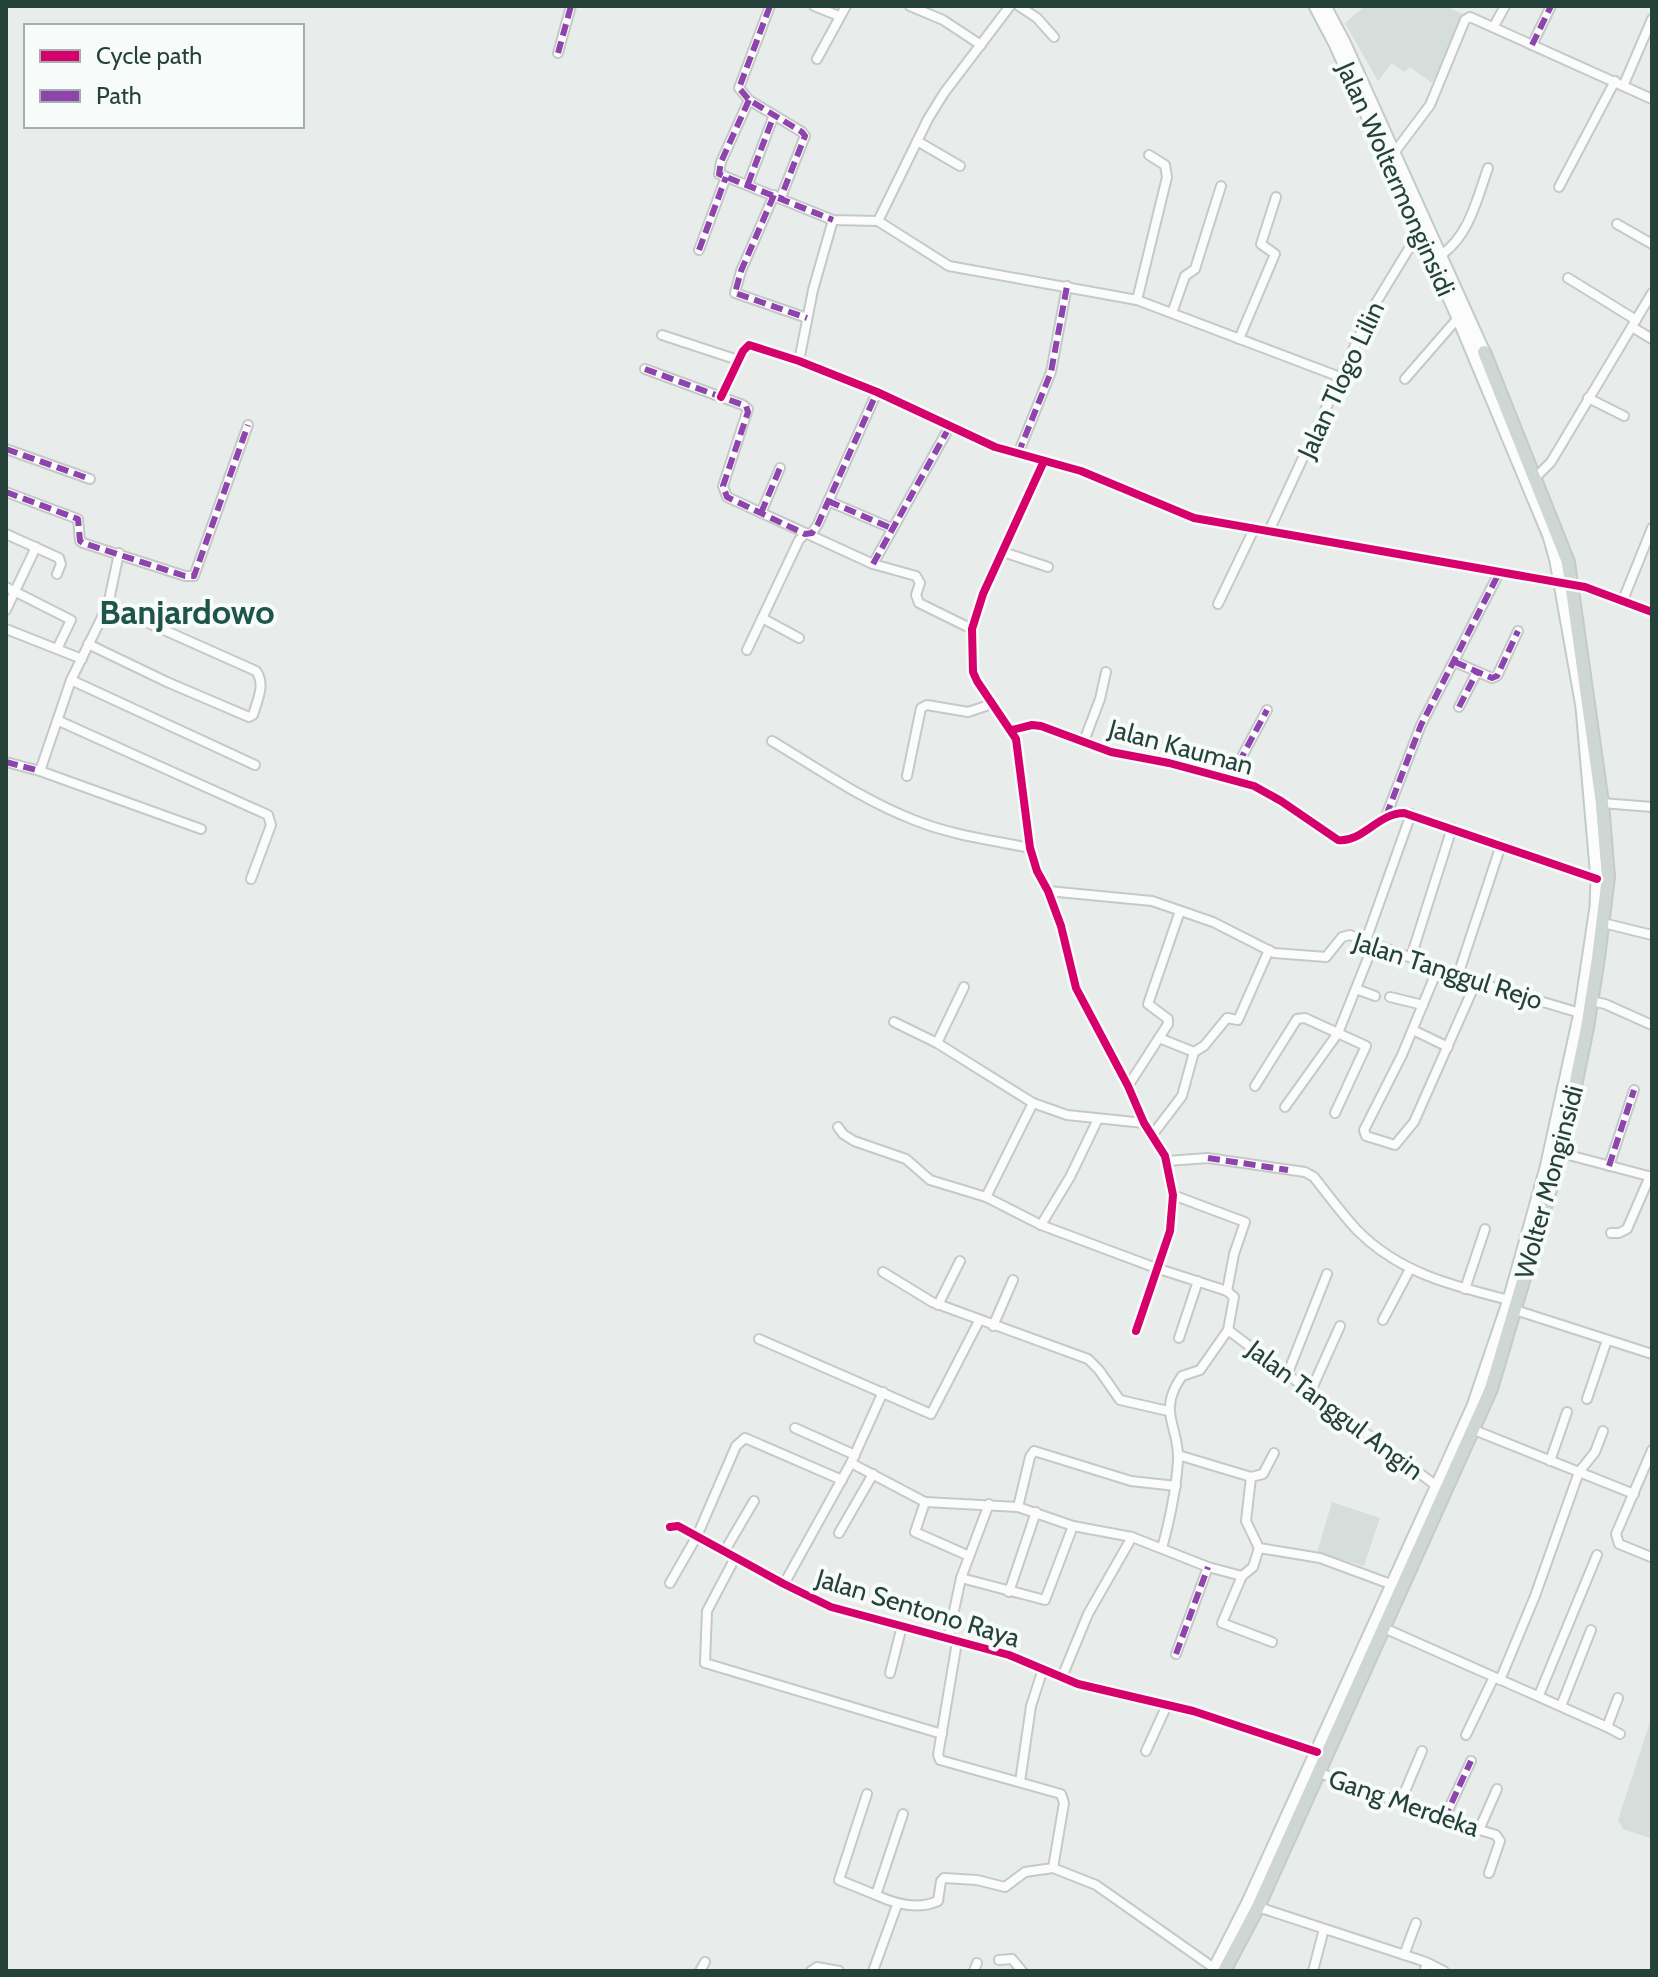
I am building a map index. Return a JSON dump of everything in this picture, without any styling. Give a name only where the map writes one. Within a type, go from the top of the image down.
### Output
[{"type":"main road","name":"Jalan Woltermonginsidi","points":[[1315,6],[1458,318],[1479,353]]},
{"type":"main road","name":"Jalan Woltermonginsidi","points":[[1325,6],[1441,255],[1479,353]]},
{"type":"main road","name":"Wolter Monginsidi","points":[[1217,1970],[1384,1628],[1491,1389],[1546,1168],[1580,1013],[1596,907],[1597,879],[1582,707],[1566,584],[1568,562],[1535,478],[1479,353]]},
{"type":"main road","name":"Wolter Monginsidi","points":[[1217,1970],[1258,1907],[1312,1779],[1317,1752],[1438,1487],[1512,1305],[1561,1153],[1591,1001],[1608,877],[1602,803],[1566,584],[1479,353]]},
{"type":"street","points":[[558,53],[571,6]]},
{"type":"street","points":[[770,6],[739,82],[740,90],[749,100],[802,132],[805,140],[741,271],[735,293],[807,318]]},
{"type":"street","points":[[814,6],[839,16]]},
{"type":"street","points":[[817,59],[846,6]]},
{"type":"street","points":[[910,6],[943,20],[981,45]]},
{"type":"street","points":[[878,221],[944,93],[1010,6]]},
{"type":"street","points":[[1019,6],[1037,18],[1054,37]]},
{"type":"street","points":[[1494,26],[1505,6]]},
{"type":"street","points":[[1532,45],[1551,6]]},
{"type":"street","points":[[1394,153],[1430,105],[1438,79],[1465,20],[1476,17],[1652,99]]},
{"type":"street","points":[[1559,187],[1652,19]]},
{"type":"street","points":[[749,100],[718,170],[719,174],[833,220],[878,221],[949,266],[1137,300],[1340,377]]},
{"type":"street","points":[[748,184],[774,115]]},
{"type":"street","points":[[917,141],[960,166]]},
{"type":"street","points":[[1137,300],[1167,177],[1165,165],[1149,155]]},
{"type":"street","points":[[1441,255],[1452,248],[1463,231],[1488,168]]},
{"type":"street","points":[[699,250],[726,177]]},
{"type":"street","points":[[1172,313],[1185,276],[1195,269],[1221,186]]},
{"type":"street","points":[[1239,339],[1275,254],[1261,242],[1276,197]]},
{"type":"street","points":[[799,361],[833,220]]},
{"type":"street","points":[[1617,224],[1652,244]]},
{"type":"street","name":"Jalan Tlogo Lilin","points":[[1269,531],[1371,311],[1419,232]]},
{"type":"street","points":[[1568,278],[1652,339]]},
{"type":"street","points":[[1018,454],[1051,372],[1067,286]]},
{"type":"street","points":[[1535,478],[1551,462],[1652,293]]},
{"type":"street","points":[[1405,379],[1458,318]]},
{"type":"street","points":[[662,335],[738,360]]},
{"type":"street","points":[[721,397],[738,360],[749,345],[877,392],[995,447],[1081,471],[1194,518],[1566,584],[1623,600],[1652,612]]},
{"type":"street","points":[[645,369],[748,409],[723,486],[727,497],[873,564],[916,576],[920,583],[916,595],[919,603],[972,629]]},
{"type":"street","points":[[747,650],[799,540],[814,530],[877,392]]},
{"type":"street","points":[[1588,398],[1624,416]]},
{"type":"street","points":[[6,492],[78,519],[80,541],[185,576],[194,576],[248,425]]},
{"type":"street","points":[[873,564],[950,426]]},
{"type":"street","points":[[6,449],[90,479]]},
{"type":"street","points":[[1044,461],[983,594],[972,629],[973,672],[1016,739],[1030,848],[1061,926],[1076,988],[1144,1123],[1167,1161],[1173,1195],[1170,1231],[1136,1331]]},
{"type":"street","points":[[761,513],[780,468]]},
{"type":"street","points":[[828,501],[891,528]]},
{"type":"street","points":[[1623,600],[1652,528]]},
{"type":"street","points":[[1218,604],[1254,529]]},
{"type":"street","points":[[6,534],[61,560],[57,574]]},
{"type":"street","points":[[6,610],[10,589],[36,547]]},
{"type":"street","points":[[1003,552],[1048,567]]},
{"type":"street","points":[[40,771],[71,680],[108,605],[119,553]]},
{"type":"street","points":[[1386,816],[1421,725],[1499,573]]},
{"type":"street","points":[[10,589],[71,620],[57,649]]},
{"type":"street","points":[[88,644],[195,694],[249,717],[253,715],[261,687],[256,671],[108,605]]},
{"type":"street","points":[[762,618],[799,638]]},
{"type":"street","points":[[6,629],[82,659]]},
{"type":"street","points":[[1455,662],[1492,678],[1497,676],[1518,631]]},
{"type":"street","points":[[1084,741],[1100,699],[1106,672]]},
{"type":"street","points":[[1459,707],[1477,672]]},
{"type":"street","points":[[71,680],[255,765]]},
{"type":"street","points":[[907,776],[921,708],[927,705],[968,712],[992,704]]},
{"type":"street","points":[[1230,779],[1267,710]]},
{"type":"street","points":[[59,721],[268,815],[271,825],[251,879]]},
{"type":"street","name":"Jalan Kauman","points":[[1012,730],[1041,726],[1111,752],[1230,779],[1270,794],[1342,841],[1351,839],[1386,816],[1411,814],[1597,879]]},
{"type":"street","points":[[772,741],[869,800],[914,820],[946,831],[1030,848]]},
{"type":"street","points":[[6,762],[40,771],[201,829]]},
{"type":"street","points":[[1602,803],[1652,807]]},
{"type":"street","points":[[1285,1107],[1338,1033],[1356,989],[1411,814]]},
{"type":"street","points":[[1411,957],[1452,828]]},
{"type":"street","points":[[1458,975],[1501,845]]},
{"type":"street","name":"Jalan Tanggul Rejo","points":[[1048,891],[1152,901],[1213,922],[1277,954],[1326,957],[1344,935],[1476,982],[1580,1013]]},
{"type":"street","points":[[1128,1086],[1168,1024],[1168,1019],[1149,1003],[1180,911]]},
{"type":"street","points":[[1603,923],[1652,935]]},
{"type":"street","points":[[1153,1134],[1182,1096],[1194,1052],[1204,1046],[1227,1018],[1238,1020],[1269,950]]},
{"type":"street","points":[[1438,968],[1413,1030],[1364,1130],[1366,1136],[1391,1146],[1397,1144],[1414,1122],[1476,982]]},
{"type":"street","points":[[937,1043],[964,987]]},
{"type":"street","points":[[1356,989],[1375,996]]},
{"type":"street","points":[[1390,997],[1423,1005]]},
{"type":"street","points":[[1591,1001],[1652,1025]]},
{"type":"street","points":[[1255,1086],[1297,1019],[1305,1018],[1365,1044],[1366,1048],[1335,1113]]},
{"type":"street","points":[[894,1022],[937,1043],[1033,1103],[1059,1113],[1144,1123]]},
{"type":"street","points":[[1413,1030],[1448,1047]]},
{"type":"street","points":[[1159,1038],[1194,1052]]},
{"type":"street","points":[[1609,1166],[1634,1090]]},
{"type":"street","points":[[986,1197],[1033,1103]]},
{"type":"street","points":[[1041,1225],[1070,1177],[1098,1119]]},
{"type":"street","points":[[838,1127],[854,1141],[906,1159],[930,1180],[986,1197],[1041,1225],[1227,1291],[1234,1254],[1245,1222],[1173,1195]]},
{"type":"street","points":[[1561,1153],[1651,1176],[1627,1229],[1611,1233]]},
{"type":"street","points":[[1167,1161],[1208,1158],[1305,1172],[1314,1177],[1358,1231],[1381,1251],[1410,1269],[1652,1354]]},
{"type":"street","points":[[1465,1289],[1485,1229]]},
{"type":"street","points":[[938,1305],[960,1261]]},
{"type":"street","points":[[1383,1320],[1410,1269]]},
{"type":"street","points":[[883,1272],[938,1305],[1088,1359],[1120,1400],[1168,1411]]},
{"type":"street","points":[[1287,1375],[1327,1274]]},
{"type":"street","points":[[993,1326],[1013,1280]]},
{"type":"street","points":[[1179,1338],[1198,1281]]},
{"type":"street","name":"Jalan Tanggul Angin","points":[[1227,1291],[1234,1297],[1228,1330],[1438,1487]]},
{"type":"street","points":[[759,1339],[931,1414],[979,1321]]},
{"type":"street","points":[[1310,1393],[1340,1326]]},
{"type":"street","points":[[1162,1548],[1174,1505],[1178,1455],[1168,1411],[1182,1376],[1200,1370],[1228,1330]]},
{"type":"street","points":[[1587,1399],[1607,1340]]},
{"type":"street","name":"Jalan Sentono Raya","points":[[883,1392],[853,1459],[784,1584],[831,1607],[1009,1655],[1078,1684],[1167,1705],[1317,1752]]},
{"type":"street","points":[[1550,1461],[1567,1412]]},
{"type":"street","points":[[795,1428],[925,1502],[1018,1507],[1073,1526],[1132,1537],[1208,1567],[1242,1576]]},
{"type":"street","points":[[1474,1430],[1634,1494]]},
{"type":"street","points":[[1466,1735],[1497,1678],[1535,1596],[1579,1472],[1595,1452],[1603,1431]]},
{"type":"street","points":[[670,1583],[697,1536],[736,1446],[745,1438],[842,1480]]},
{"type":"street","points":[[1651,1557],[1619,1544],[1616,1534],[1652,1450]]},
{"type":"street","points":[[1018,1507],[1034,1451],[1131,1481],[1176,1486]]},
{"type":"street","points":[[1178,1455],[1251,1477],[1263,1474],[1274,1453]]},
{"type":"street","points":[[839,1533],[873,1474]]},
{"type":"street","points":[[1251,1477],[1246,1521],[1259,1548],[1253,1567],[1242,1576],[1222,1623],[1272,1642]]},
{"type":"street","points":[[724,1552],[754,1501]]},
{"type":"street","points":[[925,1502],[915,1532],[969,1556]]},
{"type":"street","points":[[989,1504],[961,1578],[938,1755],[942,1762],[1056,1792],[1064,1799],[1053,1868]]},
{"type":"street","points":[[1009,1592],[1036,1512]]},
{"type":"street","points":[[670,1527],[678,1526],[784,1584]]},
{"type":"street","points":[[961,1578],[1045,1600],[1073,1526]]},
{"type":"street","points":[[1062,1677],[1088,1614],[1132,1537]]},
{"type":"street","points":[[1259,1548],[1320,1558],[1393,1585]]},
{"type":"street","points":[[1539,1695],[1597,1555]]},
{"type":"street","points":[[735,1558],[707,1611],[705,1663],[942,1734]]},
{"type":"street","points":[[1176,1654],[1208,1567]]},
{"type":"street","points":[[890,1673],[902,1626]]},
{"type":"street","points":[[1384,1628],[1620,1734]]},
{"type":"street","points":[[1561,1706],[1591,1630]]},
{"type":"street","points":[[1020,1782],[1031,1706],[1043,1669]]},
{"type":"street","points":[[1607,1727],[1618,1698]]},
{"type":"street","points":[[1146,1751],[1167,1705]]},
{"type":"street","points":[[1400,1803],[1422,1751]]},
{"type":"street","points":[[1444,1819],[1471,1761]]},
{"type":"street","name":"Gang Merdeka","points":[[1312,1779],[1400,1803],[1500,1837],[1489,1873]]},
{"type":"street","points":[[1479,1830],[1497,1789]]},
{"type":"street","points":[[867,1794],[839,1880],[897,1905],[935,1903],[944,1878],[977,1880],[1005,1887],[1025,1872],[1053,1868],[1096,1885],[1217,1970]]},
{"type":"street","points":[[876,1895],[903,1814]]},
{"type":"street","points":[[873,1971],[897,1905]]},
{"type":"street","points":[[1258,1907],[1444,1971]]},
{"type":"street","points":[[1404,1955],[1416,1923]]},
{"type":"street","points":[[1313,1971],[1324,1929]]},
{"type":"street","points":[[999,1960],[1012,1959],[1022,1971]]},
{"type":"street","points":[[811,1971],[817,1967],[839,1971]]},
{"type":"shaded area","points":[[1365,6],[1427,6],[1433,9],[1435,6],[1446,6],[1464,15],[1432,83],[1410,67],[1404,72],[1392,63],[1378,81],[1345,23]]},
{"type":"shaded area","points":[[1332,1502],[1380,1518],[1364,1566],[1317,1552]]},
{"type":"shaded area","points":[[1652,1716],[1652,1839],[1623,1829],[1618,1820]]},
{"type":"marked path","points":[[558,53],[571,6]]},
{"type":"marked path","points":[[770,6],[739,88],[749,100],[805,136],[781,197]]},
{"type":"marked path","points":[[1532,45],[1551,6]]},
{"type":"marked path","points":[[749,100],[721,162],[719,174],[833,220]]},
{"type":"marked path","points":[[748,184],[774,115]]},
{"type":"marked path","points":[[699,250],[726,177]]},
{"type":"marked path","points":[[774,195],[741,271],[735,293],[807,318]]},
{"type":"marked path","points":[[1018,454],[1051,372],[1067,286]]},
{"type":"marked path","points":[[645,369],[746,406],[748,412],[723,486],[727,497],[805,534],[812,533],[818,524],[877,392]]},
{"type":"marked path","points":[[873,564],[950,426],[945,424]]},
{"type":"marked path","points":[[6,492],[78,519],[80,541],[83,543],[185,576],[194,576],[248,425]]},
{"type":"marked path","points":[[6,449],[90,479]]},
{"type":"marked path","points":[[761,513],[780,468]]},
{"type":"marked path","points":[[828,501],[891,528]]},
{"type":"marked path","points":[[1386,816],[1421,725],[1499,573]]},
{"type":"marked path","points":[[1455,662],[1492,678],[1497,676],[1518,631]]},
{"type":"marked path","points":[[1459,707],[1477,672]]},
{"type":"marked path","points":[[1230,779],[1267,710]]},
{"type":"marked path","points":[[6,762],[40,771]]},
{"type":"marked path","points":[[1609,1166],[1634,1090]]},
{"type":"marked path","points":[[1208,1158],[1288,1170]]},
{"type":"marked path","points":[[1176,1654],[1208,1567]]},
{"type":"marked path","points":[[1444,1819],[1471,1761]]},
{"type":"cycle path","points":[[721,397],[743,351],[749,345],[877,392],[995,447],[1081,471],[1194,518],[1585,587],[1652,612]]},
{"type":"cycle path","points":[[1044,461],[983,594],[972,629],[973,672],[1016,739],[1030,848],[1061,926],[1076,988],[1144,1123],[1165,1156],[1173,1195],[1170,1231],[1136,1331]]},
{"type":"cycle path","points":[[1012,730],[1041,726],[1111,752],[1169,763],[1254,786],[1338,840],[1355,837],[1386,818],[1404,813],[1597,879]]},
{"type":"cycle path","points":[[670,1527],[678,1526],[831,1607],[1009,1655],[1078,1684],[1193,1711],[1317,1752]]},
{"type":"district","name":"Banjardowo","points":[[187,612]]}]
